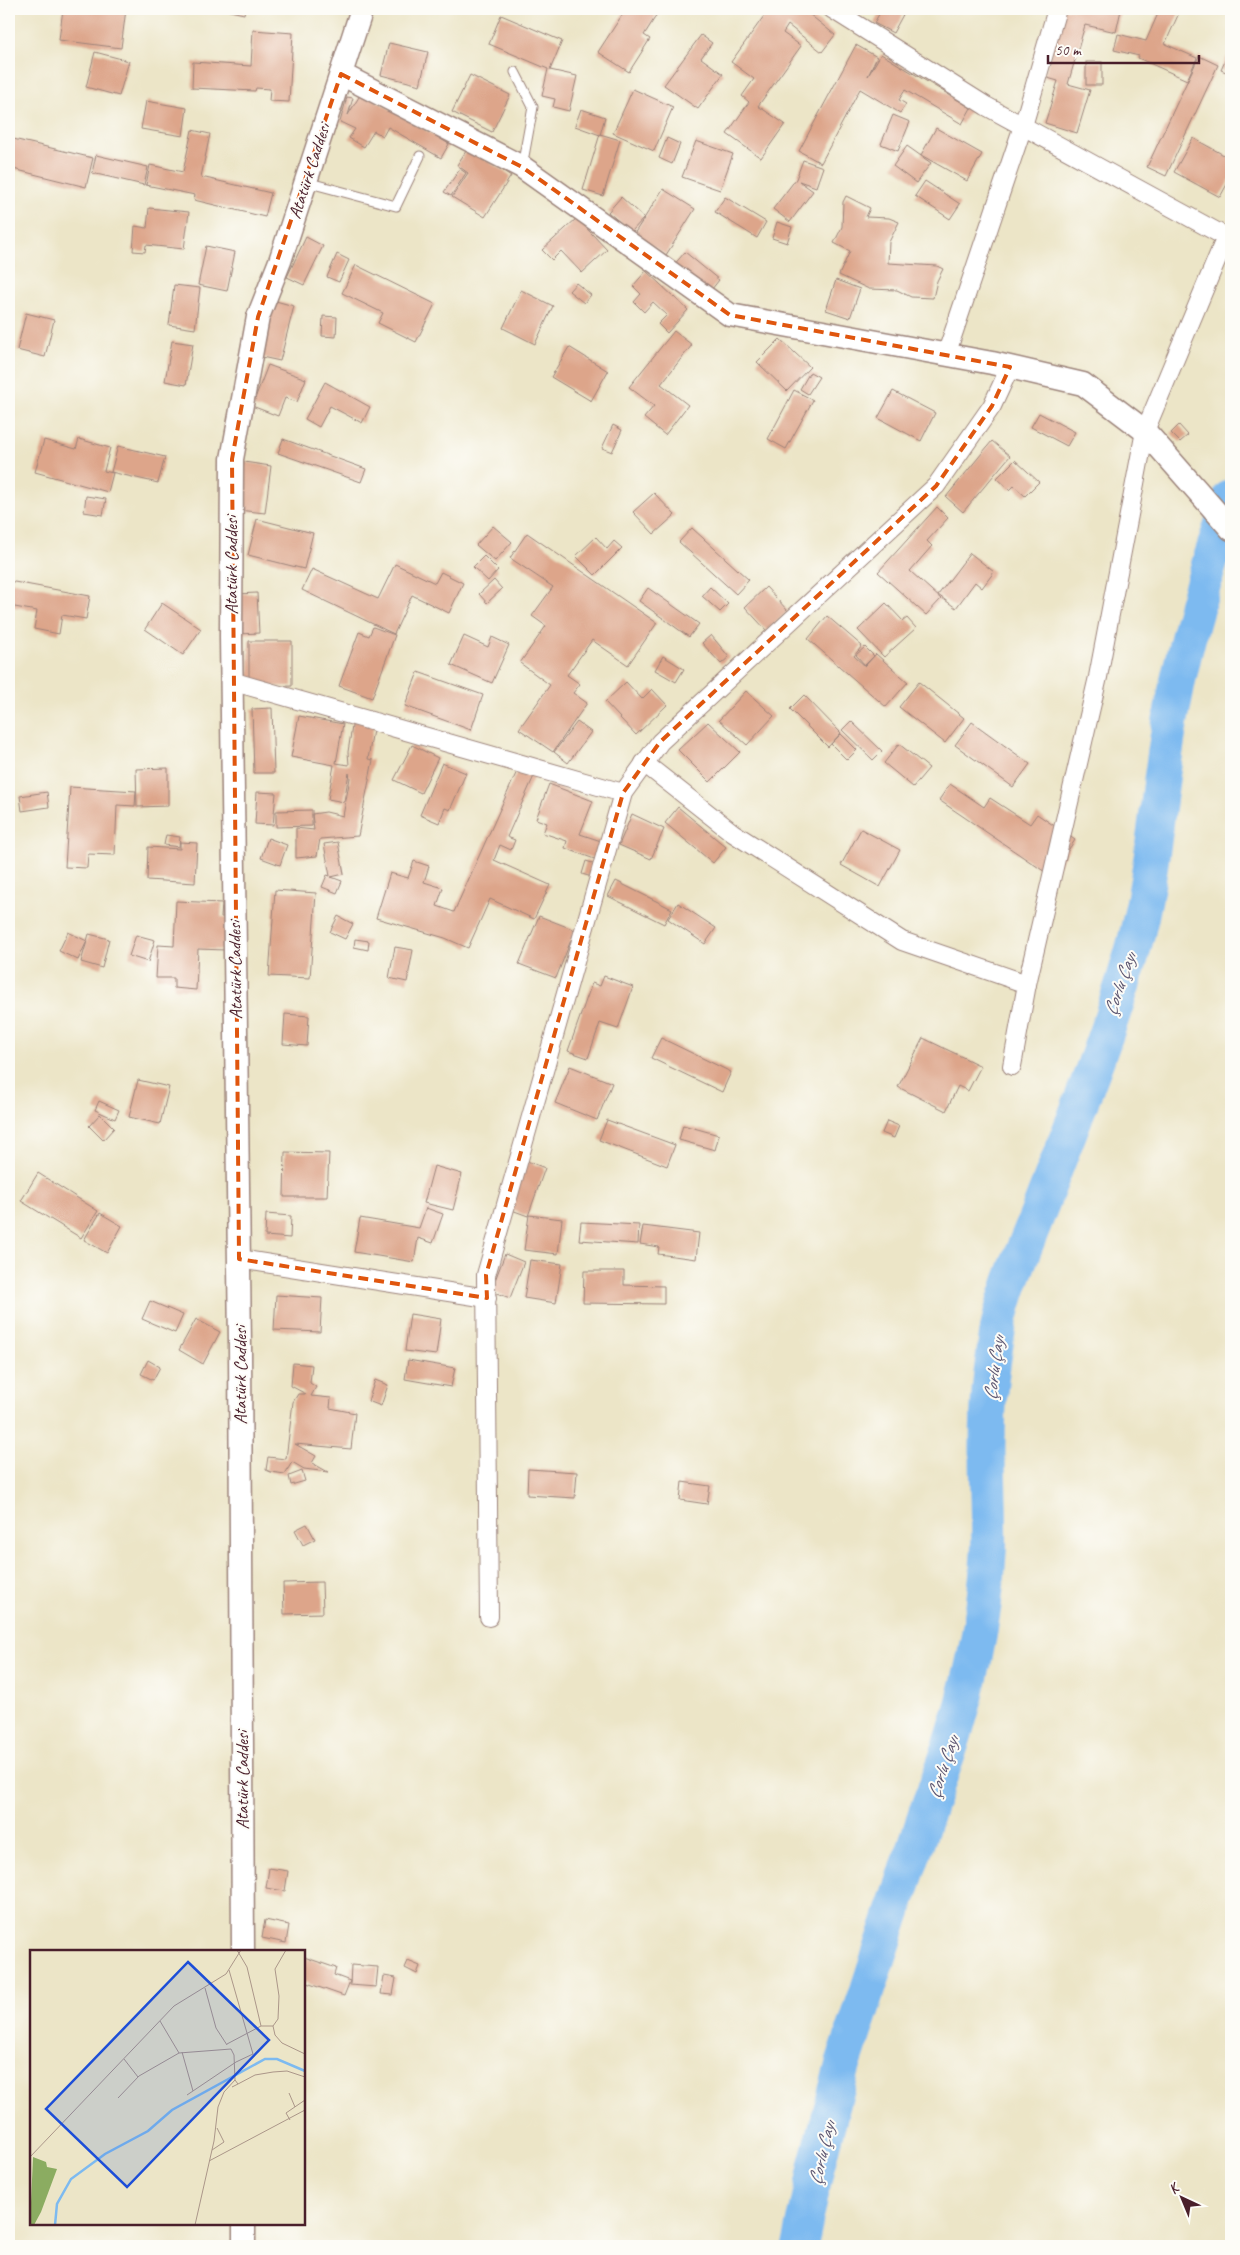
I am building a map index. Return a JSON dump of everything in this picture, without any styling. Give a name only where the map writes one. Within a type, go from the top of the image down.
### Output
[{"type":"street","name":"Atatürk Caddesi","points":[[243,1950],[239,1259],[231,681],[232,459],[258,317],[280,261],[306,182],[340,74],[357,9]]},
{"type":"street","points":[[832,9],[986,106],[1226,237],[1145,431],[1098,677],[1027,984],[1012,1066]]},
{"type":"street","points":[[946,355],[1023,126],[1057,9]]},
{"type":"street","points":[[340,74],[522,167],[630,242],[730,315],[1010,367],[1083,384],[1145,431],[1231,529]]},
{"type":"street","points":[[489,1617],[486,1275],[623,793],[660,742],[936,486],[992,406],[1010,367]]},
{"type":"street","points":[[231,681],[623,793]]},
{"type":"street","points":[[644,763],[733,833],[902,942],[1027,984]]},
{"type":"street","points":[[633,778],[668,782]]},
{"type":"street","points":[[239,1259],[486,1298]]},
{"type":"street","points":[[244,2225],[244,2246]]},
{"type":"lane","points":[[515,72],[533,107],[522,167]]},
{"type":"lane","points":[[306,182],[396,206],[420,156]]},
{"type":"highlighted area","points":[[341,74],[522,167],[730,315],[1010,367],[992,406],[936,486],[660,742],[623,793],[486,1275],[487,1298],[239,1259],[232,459],[258,317]]},
{"type":"building","points":[[63,9],[126,9],[121,48],[59,40]]},
{"type":"building","points":[[221,9],[245,9],[244,14]]},
{"type":"building","points":[[626,9],[644,9],[656,16],[644,35],[650,39],[629,72],[598,52]]},
{"type":"building","points":[[769,9],[803,9],[835,35],[822,52],[788,25],[783,33],[801,46],[758,106],[785,124],[761,158],[727,134],[749,102],[742,96],[754,79],[731,62]]},
{"type":"building","points":[[882,9],[906,9],[893,33],[874,23]]},
{"type":"building","points":[[1064,9],[1121,10],[1116,32],[1085,25],[1068,84],[1090,90],[1077,133],[1045,123],[1058,81],[1044,77]]},
{"type":"building","points":[[1160,9],[1170,9],[1179,13],[1165,44],[1197,58],[1187,80],[1138,58],[1139,56],[1114,50],[1118,34],[1146,41]]},
{"type":"building","points":[[501,15],[562,41],[550,70],[577,76],[569,111],[553,107],[555,99],[542,96],[548,69],[489,44]]},
{"type":"building","points":[[253,30],[293,33],[289,102],[269,101],[270,89],[256,88],[255,91],[192,88],[193,62],[251,66]]},
{"type":"building","points":[[701,35],[712,43],[701,58],[723,74],[698,109],[664,85]]},
{"type":"building","points":[[389,43],[428,52],[420,85],[381,75]]},
{"type":"building","points":[[856,45],[877,57],[868,76],[881,54],[971,108],[962,124],[905,90],[899,100],[906,104],[900,113],[860,89],[821,163],[799,151]]},
{"type":"building","points":[[1231,48],[1231,74],[1221,70]]},
{"type":"building","points":[[95,52],[129,61],[119,96],[86,87]]},
{"type":"building","points":[[1199,56],[1218,65],[1166,176],[1147,167]]},
{"type":"building","points":[[1086,62],[1102,62],[1102,85],[1086,85]]},
{"type":"building","points":[[470,75],[510,95],[492,132],[452,112]]},
{"type":"building","points":[[633,89],[673,107],[654,151],[613,133]]},
{"type":"building","points":[[362,92],[449,144],[441,158],[388,127],[383,136],[374,131],[364,147],[349,138],[355,129],[340,122],[347,97],[353,98],[348,115]]},
{"type":"building","points":[[146,101],[187,108],[183,136],[141,129]]},
{"type":"building","points":[[581,109],[605,117],[600,135],[575,126]]},
{"type":"building","points":[[893,115],[910,122],[898,151],[881,144]]},
{"type":"building","points":[[936,128],[982,154],[967,181],[921,155]]},
{"type":"building","points":[[192,130],[210,134],[201,177],[271,193],[265,217],[194,200],[195,195],[146,185],[150,165],[183,172]]},
{"type":"building","points":[[600,134],[620,140],[603,196],[583,190]]},
{"type":"building","points":[[9,138],[93,158],[86,187],[9,168]]},
{"type":"building","points":[[667,138],[680,144],[672,164],[659,158]]},
{"type":"building","points":[[1193,138],[1231,159],[1231,177],[1220,197],[1174,172]]},
{"type":"building","points":[[696,141],[733,154],[720,190],[682,177]]},
{"type":"building","points":[[907,146],[931,163],[916,183],[893,166]]},
{"type":"building","points":[[468,148],[511,176],[485,217],[452,197],[468,173],[457,165]]},
{"type":"building","points":[[96,155],[148,167],[144,185],[92,173]]},
{"type":"building","points":[[803,160],[823,167],[816,187],[799,181],[813,191],[790,222],[773,209],[796,179]]},
{"type":"building","points":[[460,169],[466,173],[451,196],[444,192]]},
{"type":"building","points":[[925,181],[960,204],[950,219],[915,196]]},
{"type":"building","points":[[663,189],[695,209],[666,255],[634,234]]},
{"type":"building","points":[[846,196],[870,208],[866,217],[889,218],[899,222],[889,242],[888,263],[937,266],[943,269],[937,281],[933,298],[911,297],[897,290],[869,289],[839,275],[850,251],[834,243],[842,227],[843,202]]},
{"type":"building","points":[[621,197],[644,218],[631,232],[608,212]]},
{"type":"building","points":[[725,197],[766,222],[757,238],[715,212]]},
{"type":"building","points":[[149,208],[189,212],[184,249],[146,245],[145,252],[133,251],[135,226],[147,228]]},
{"type":"building","points":[[577,218],[607,250],[582,273],[561,251],[552,260],[542,250]]},
{"type":"building","points":[[777,222],[792,227],[787,243],[772,238]]},
{"type":"building","points":[[306,237],[323,246],[304,285],[287,277]]},
{"type":"building","points":[[206,246],[235,252],[227,291],[198,285]]},
{"type":"building","points":[[685,252],[719,280],[708,294],[673,266]]},
{"type":"building","points":[[337,254],[349,260],[339,282],[327,277]]},
{"type":"building","points":[[356,265],[435,304],[416,342],[378,323],[383,313],[342,293]]},
{"type":"building","points":[[646,271],[688,310],[667,333],[658,324],[667,315],[653,302],[644,312],[634,302],[641,294],[633,286]]},
{"type":"building","points":[[836,280],[860,289],[850,318],[826,310]]},
{"type":"building","points":[[576,283],[591,295],[584,303],[569,291]]},
{"type":"building","points":[[174,285],[200,288],[195,329],[169,325]]},
{"type":"building","points":[[521,290],[553,306],[535,344],[503,328]]},
{"type":"building","points":[[272,300],[294,306],[280,361],[257,356]]},
{"type":"building","points":[[26,313],[54,320],[45,357],[17,350]]},
{"type":"building","points":[[323,316],[337,317],[336,337],[322,336]]},
{"type":"building","points":[[674,331],[692,345],[661,384],[688,405],[665,435],[644,418],[654,406],[629,387]]},
{"type":"building","points":[[780,339],[810,367],[787,391],[757,362]]},
{"type":"building","points":[[172,341],[193,344],[186,385],[165,381]]},
{"type":"building","points":[[569,347],[608,371],[591,401],[551,377]]},
{"type":"building","points":[[268,365],[306,379],[297,402],[285,398],[278,416],[252,406]]},
{"type":"building","points":[[810,372],[819,377],[808,394],[800,389]]},
{"type":"building","points":[[325,382],[370,407],[362,423],[330,406],[319,427],[305,419]]},
{"type":"building","points":[[794,390],[813,400],[786,449],[768,439]]},
{"type":"building","points":[[893,391],[935,413],[921,441],[878,418]]},
{"type":"building","points":[[1039,413],[1075,432],[1067,446],[1031,427]]},
{"type":"building","points":[[613,425],[622,430],[612,452],[602,448]]},
{"type":"building","points":[[1179,425],[1188,435],[1180,442],[1171,433]]},
{"type":"building","points":[[79,439],[110,448],[104,471],[113,473],[108,492],[35,472],[44,440],[76,449]]},
{"type":"building","points":[[283,439],[366,469],[361,482],[278,453]]},
{"type":"building","points":[[992,441],[1010,456],[963,512],[946,497]]},
{"type":"building","points":[[118,446],[165,457],[158,483],[111,472]]},
{"type":"building","points":[[1015,460],[1039,482],[1025,496],[1014,486],[1010,490],[997,478]]},
{"type":"building","points":[[244,462],[271,466],[265,513],[238,510]]},
{"type":"building","points":[[654,493],[675,515],[654,534],[633,512]]},
{"type":"building","points":[[86,496],[106,499],[103,515],[84,512]]},
{"type":"building","points":[[937,507],[948,518],[927,541],[932,546],[910,571],[941,599],[926,615],[878,572]]},
{"type":"building","points":[[257,519],[313,533],[304,569],[248,555]]},
{"type":"building","points":[[493,526],[512,542],[495,561],[476,545]]},
{"type":"building","points":[[692,528],[749,580],[736,594],[679,542]]},
{"type":"building","points":[[527,533],[657,623],[628,665],[592,640],[567,675],[580,684],[573,693],[587,703],[553,752],[519,729],[550,685],[520,663],[546,626],[532,616],[553,587],[510,558]]},
{"type":"building","points":[[596,537],[607,549],[614,541],[622,548],[595,575],[576,556]]},
{"type":"building","points":[[970,553],[994,572],[982,588],[975,582],[956,608],[938,595]]},
{"type":"building","points":[[484,556],[498,570],[488,581],[473,567]]},
{"type":"building","points":[[395,564],[435,583],[441,572],[463,583],[449,613],[412,595],[394,634],[302,590],[312,569],[378,599]]},
{"type":"building","points":[[494,580],[502,589],[487,603],[479,594]]},
{"type":"building","points":[[9,581],[90,596],[86,619],[62,615],[59,634],[34,629],[37,611],[9,606]]},
{"type":"building","points":[[710,587],[728,604],[720,612],[702,596]]},
{"type":"building","points":[[766,587],[788,611],[767,631],[745,607]]},
{"type":"building","points":[[648,588],[699,624],[689,637],[639,601]]},
{"type":"building","points":[[257,593],[259,633],[239,634],[237,594]]},
{"type":"building","points":[[162,603],[201,629],[183,655],[145,629]]},
{"type":"building","points":[[886,603],[903,621],[907,618],[916,628],[884,657],[858,630]]},
{"type":"building","points":[[827,616],[862,646],[854,656],[865,666],[876,654],[908,682],[886,707],[808,639]]},
{"type":"building","points":[[373,627],[395,635],[372,698],[339,686],[359,632],[369,636]]},
{"type":"building","points":[[711,635],[729,657],[721,664],[702,643]]},
{"type":"building","points":[[464,636],[488,647],[492,637],[509,645],[492,683],[451,665]]},
{"type":"building","points":[[249,641],[292,641],[292,686],[249,687]]},
{"type":"building","points":[[865,647],[874,656],[865,665],[856,655]]},
{"type":"building","points":[[663,656],[684,669],[676,682],[655,670]]},
{"type":"building","points":[[418,672],[483,695],[471,730],[405,706]]},
{"type":"building","points":[[626,682],[642,699],[652,689],[667,705],[636,735],[605,702]]},
{"type":"building","points":[[919,682],[964,718],[945,743],[899,707]]},
{"type":"building","points":[[746,691],[774,716],[747,745],[719,720]]},
{"type":"building","points":[[804,695],[841,733],[828,747],[790,709]]},
{"type":"building","points":[[272,708],[274,773],[254,773],[252,709]]},
{"type":"building","points":[[299,716],[343,724],[336,763],[349,765],[348,752],[353,720],[374,724],[368,759],[373,760],[358,836],[320,839],[317,856],[296,858],[296,828],[314,830],[312,814],[326,812],[343,816],[350,778],[349,773],[344,802],[328,799],[334,765],[291,757]]},
{"type":"building","points":[[851,721],[882,751],[873,760],[842,730]]},
{"type":"building","points":[[577,722],[591,732],[568,763],[554,752]]},
{"type":"building","points":[[708,722],[740,752],[710,782],[678,750]]},
{"type":"building","points":[[972,722],[1030,764],[1013,787],[955,745]]},
{"type":"building","points":[[841,734],[857,750],[847,760],[831,744]]},
{"type":"building","points":[[899,744],[929,768],[913,787],[884,763]]},
{"type":"building","points":[[412,745],[438,758],[421,793],[394,780]]},
{"type":"building","points":[[442,763],[466,773],[450,810],[445,808],[439,823],[420,815]]},
{"type":"building","points":[[168,768],[168,806],[137,807],[136,769]]},
{"type":"building","points":[[518,769],[534,776],[507,837],[515,840],[511,850],[500,845],[494,860],[550,885],[534,919],[490,899],[468,948],[445,938],[376,918],[390,873],[408,878],[414,861],[429,866],[424,882],[443,888],[437,906],[454,912]]},
{"type":"building","points":[[549,784],[593,801],[580,834],[604,842],[597,860],[565,848],[567,841],[543,833],[547,823],[536,819]]},
{"type":"building","points":[[950,784],[984,807],[990,798],[1030,824],[1037,814],[1075,840],[1051,876],[939,800]]},
{"type":"building","points":[[70,787],[136,791],[135,806],[117,805],[115,855],[88,854],[87,868],[65,867]]},
{"type":"building","points":[[47,792],[49,807],[22,811],[20,796]]},
{"type":"building","points":[[257,792],[276,793],[273,825],[255,824]]},
{"type":"building","points":[[678,807],[726,847],[713,863],[665,823]]},
{"type":"building","points":[[312,810],[312,826],[276,827],[276,811]]},
{"type":"building","points":[[632,814],[664,829],[651,859],[619,845]]},
{"type":"building","points":[[861,829],[900,850],[880,887],[841,865]]},
{"type":"building","points":[[166,835],[180,837],[179,847],[164,845]]},
{"type":"building","points":[[268,838],[287,845],[280,865],[261,858]]},
{"type":"building","points":[[180,842],[197,843],[195,883],[147,880],[148,847],[180,849]]},
{"type":"building","points":[[338,842],[344,874],[331,877],[342,881],[337,893],[322,887],[327,875],[330,876],[324,844]]},
{"type":"building","points":[[586,861],[599,865],[595,878],[582,874]]},
{"type":"building","points":[[616,881],[672,909],[664,924],[608,896]]},
{"type":"building","points":[[275,890],[316,893],[310,978],[269,976]]},
{"type":"building","points":[[176,901],[222,903],[221,917],[227,917],[225,950],[198,949],[196,990],[174,988],[174,978],[156,978],[158,945],[174,946]]},
{"type":"building","points":[[678,903],[716,928],[705,944],[668,919]]},
{"type":"building","points":[[338,916],[353,924],[345,939],[330,932]]},
{"type":"building","points":[[539,916],[575,930],[556,978],[519,964]]},
{"type":"building","points":[[68,932],[87,941],[78,960],[59,951]]},
{"type":"building","points":[[89,934],[109,939],[102,968],[81,962]]},
{"type":"building","points":[[136,935],[155,940],[148,962],[129,956]]},
{"type":"building","points":[[355,939],[369,941],[368,950],[354,947]]},
{"type":"building","points":[[395,947],[413,950],[407,982],[389,978]]},
{"type":"building","points":[[604,976],[633,987],[618,1029],[600,1023],[588,1058],[568,1051],[592,983],[600,986]]},
{"type":"building","points":[[285,1014],[309,1016],[307,1046],[283,1044]]},
{"type":"building","points":[[661,1038],[731,1072],[722,1092],[651,1058]]},
{"type":"building","points":[[923,1038],[981,1066],[968,1091],[958,1086],[946,1111],[898,1087]]},
{"type":"building","points":[[570,1066],[612,1083],[597,1120],[555,1103]]},
{"type":"building","points":[[138,1080],[169,1087],[160,1124],[129,1117]]},
{"type":"building","points":[[99,1101],[119,1110],[115,1119],[95,1110]]},
{"type":"building","points":[[100,1114],[114,1128],[103,1140],[89,1126]]},
{"type":"building","points":[[607,1120],[675,1145],[667,1166],[599,1140]]},
{"type":"building","points":[[887,1121],[899,1126],[894,1138],[882,1133]]},
{"type":"building","points":[[683,1125],[719,1135],[715,1150],[679,1140]]},
{"type":"building","points":[[285,1152],[329,1153],[327,1197],[284,1197]]},
{"type":"building","points":[[527,1161],[545,1168],[528,1216],[509,1209]]},
{"type":"building","points":[[434,1166],[462,1174],[453,1210],[424,1203]]},
{"type":"building","points":[[38,1173],[98,1211],[81,1238],[21,1201]]},
{"type":"building","points":[[426,1208],[443,1214],[433,1243],[418,1238],[414,1262],[354,1252],[360,1218],[419,1228]]},
{"type":"building","points":[[100,1213],[122,1226],[107,1253],[84,1240]]},
{"type":"building","points":[[266,1214],[291,1216],[290,1238],[265,1236]]},
{"type":"building","points":[[529,1215],[562,1219],[558,1254],[524,1250]]},
{"type":"building","points":[[581,1222],[639,1225],[638,1244],[579,1240]]},
{"type":"building","points":[[643,1226],[699,1233],[696,1259],[658,1254],[659,1247],[640,1244]]},
{"type":"building","points":[[505,1254],[524,1262],[510,1298],[491,1291]]},
{"type":"building","points":[[530,1260],[562,1264],[556,1303],[524,1298]]},
{"type":"building","points":[[584,1271],[624,1271],[624,1285],[664,1286],[664,1304],[583,1303]]},
{"type":"building","points":[[276,1295],[322,1298],[320,1332],[274,1330]]},
{"type":"building","points":[[150,1301],[183,1315],[175,1333],[142,1319]]},
{"type":"building","points":[[410,1314],[441,1319],[436,1355],[405,1351]]},
{"type":"building","points":[[196,1319],[220,1332],[203,1364],[179,1350]]},
{"type":"building","points":[[148,1360],[160,1367],[153,1380],[141,1374]]},
{"type":"building","points":[[408,1360],[455,1368],[451,1387],[405,1379]]},
{"type":"building","points":[[293,1363],[312,1365],[310,1383],[316,1387],[311,1396],[331,1398],[330,1408],[355,1413],[351,1449],[295,1444],[316,1456],[312,1463],[328,1472],[304,1469],[292,1462],[285,1474],[266,1470],[268,1457],[286,1459],[293,1402],[298,1394],[306,1394],[291,1386]]},
{"type":"building","points":[[375,1380],[388,1385],[381,1406],[368,1401]]},
{"type":"building","points":[[528,1469],[577,1472],[575,1498],[527,1495]]},
{"type":"building","points":[[302,1471],[305,1481],[291,1485],[289,1476]]},
{"type":"building","points":[[682,1482],[710,1486],[707,1504],[680,1500]]},
{"type":"building","points":[[307,1524],[315,1539],[303,1545],[295,1530]]},
{"type":"building","points":[[322,1582],[323,1613],[284,1614],[283,1583]]},
{"type":"building","points":[[269,1868],[288,1871],[285,1891],[266,1888]]},
{"type":"building","points":[[265,1920],[289,1925],[286,1943],[262,1938]]},
{"type":"building","points":[[305,1957],[336,1968],[334,1975],[350,1981],[344,1996],[305,1982]]},
{"type":"building","points":[[408,1961],[420,1966],[417,1974],[405,1968]]},
{"type":"building","points":[[351,1965],[378,1967],[376,1987],[350,1985]]},
{"type":"building","points":[[384,1976],[396,1978],[393,1995],[381,1994]]},
{"type":"waterway","name":"Çorlu Çayı","points":[[800,2246],[817,2164],[843,2065],[930,1802],[953,1740],[970,1676],[983,1612],[987,1579],[989,1546],[988,1412],[991,1376],[1001,1313],[1089,1081],[1132,953],[1146,892],[1178,679],[1198,600],[1231,497]]}]
